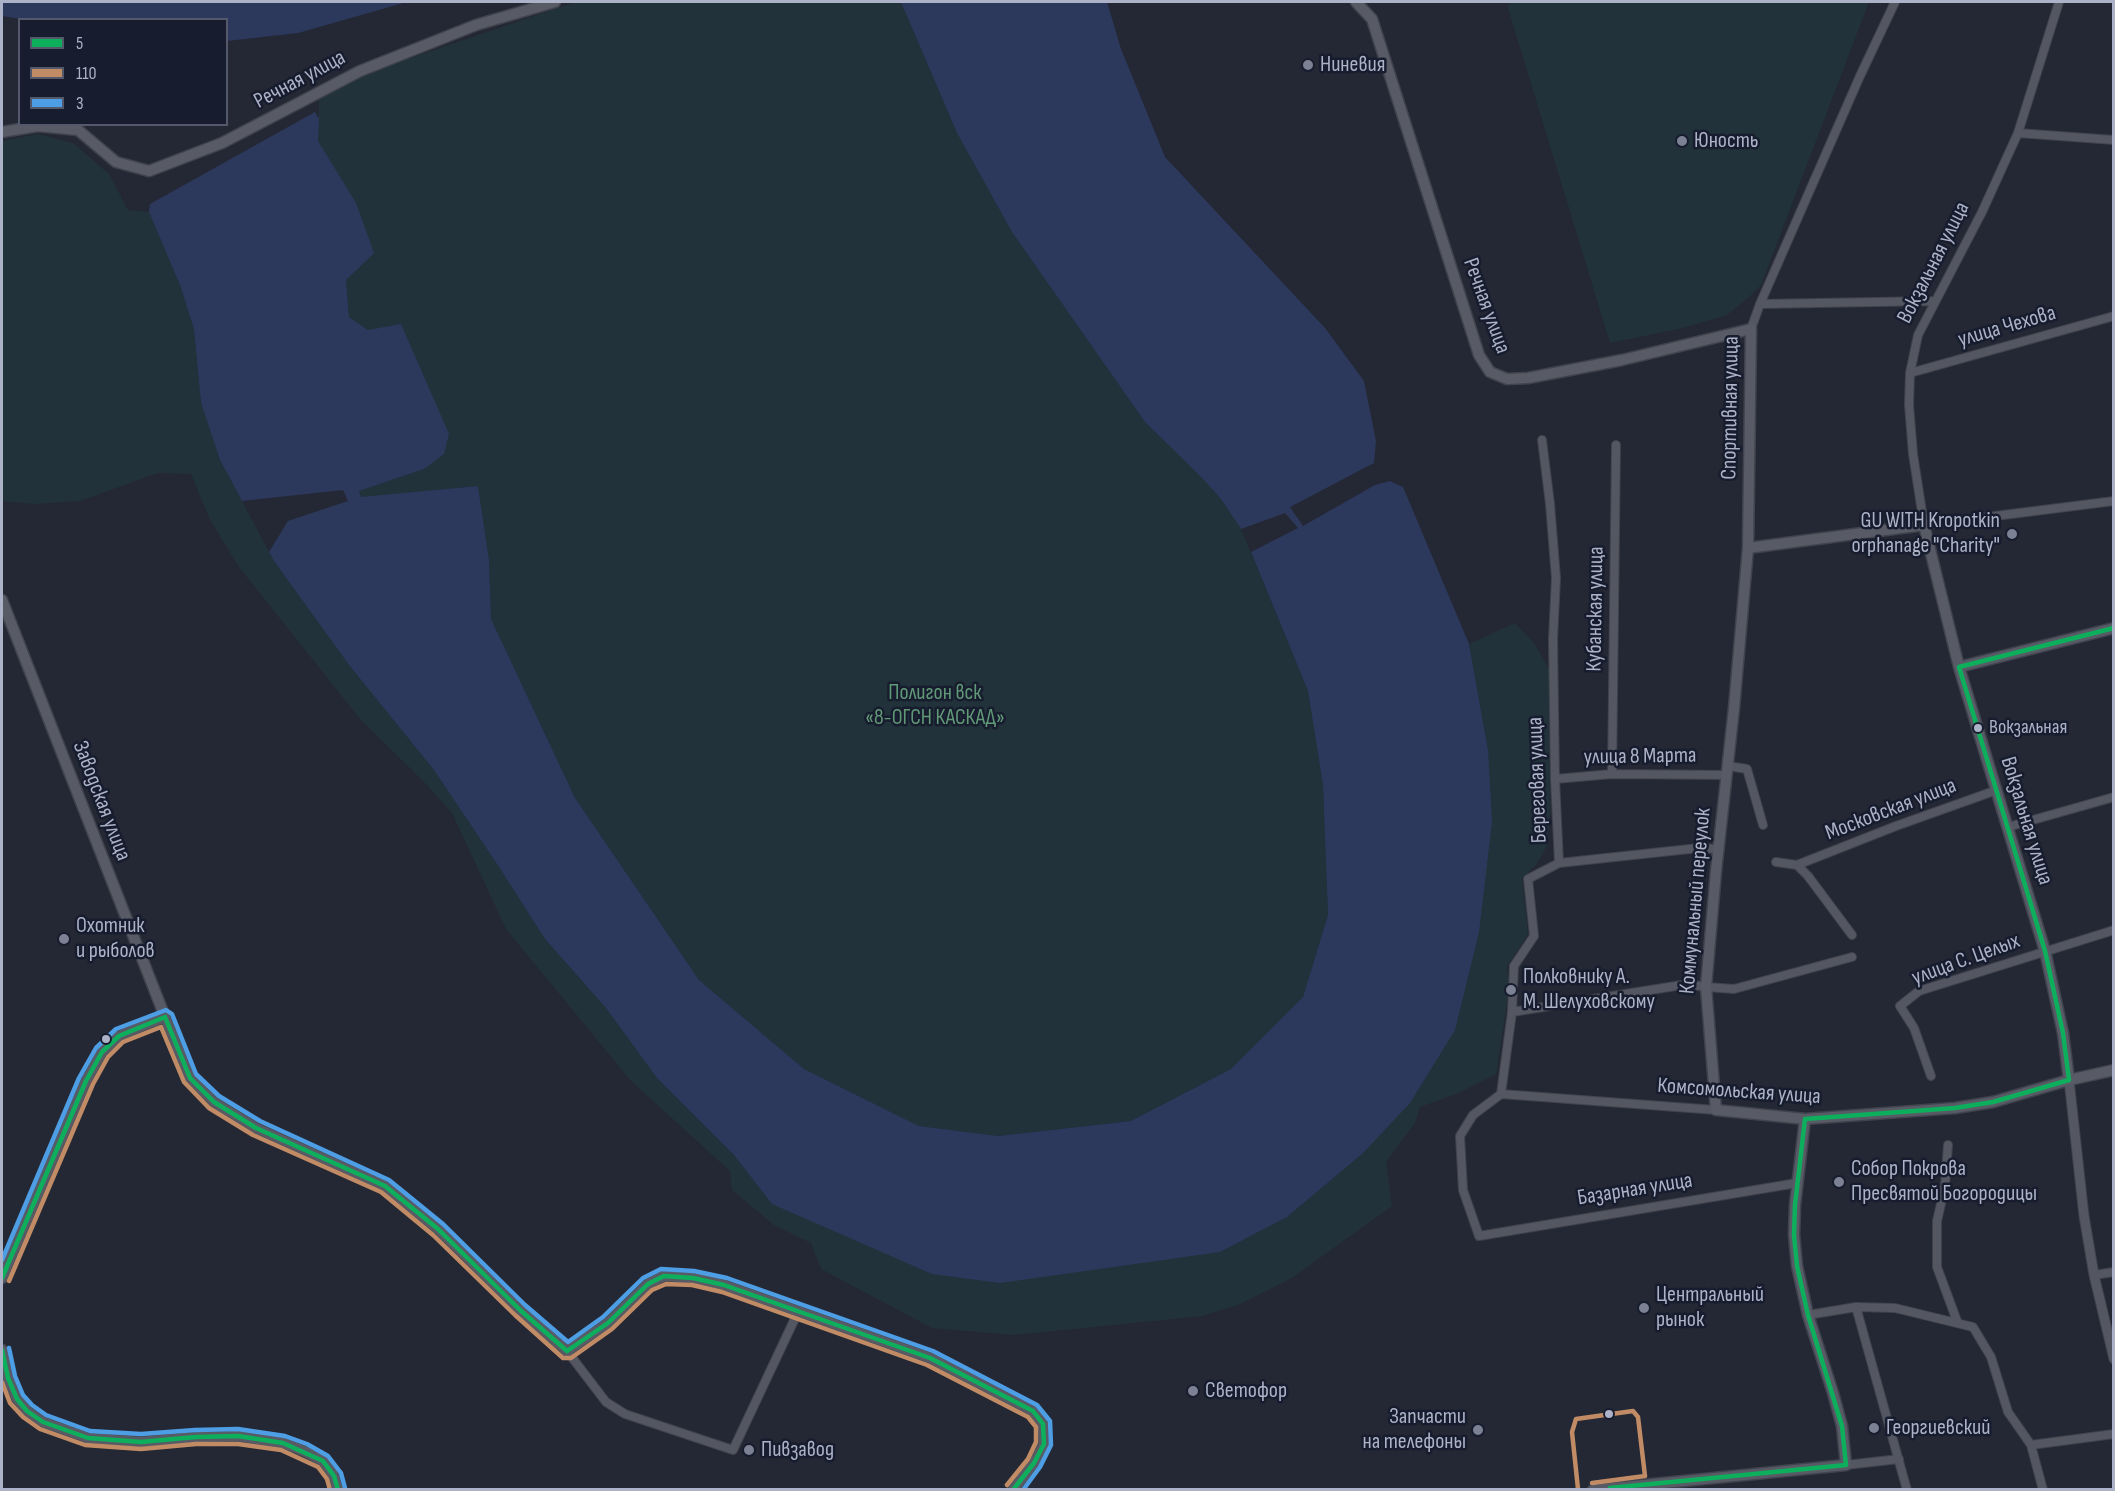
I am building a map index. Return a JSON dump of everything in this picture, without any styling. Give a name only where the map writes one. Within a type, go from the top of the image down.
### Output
[{"type":"main road","name":"Речная улица","points":[[2,132],[38,126],[78,130],[116,162],[149,171],[222,143],[360,70],[476,25],[555,2]]},
{"type":"main road","name":"Речная улица","points":[[1356,2],[1371,19],[1479,355],[1490,372],[1507,379],[1528,378],[1622,360],[1751,329]]},
{"type":"main road","name":"Спортивная улица","points":[[1728,771],[1748,548],[1751,329]]},
{"type":"main road","points":[[1748,548],[1924,525]]},
{"type":"main road","name":"Вокзальная улица","points":[[1924,525],[1959,667],[2045,951],[2070,1080]]},
{"type":"main road","name":"Заводская улица","points":[[2,600],[190,1078],[214,1102],[256,1128],[385,1186],[438,1229],[520,1310],[567,1351]]},
{"type":"main road","points":[[1959,667],[2114,628]]},
{"type":"main road","name":"Коммунальный переулок","points":[[1716,1110],[1706,987],[1718,849],[1728,771]]},
{"type":"main road","points":[[2,1278],[86,1081],[102,1052],[119,1036],[165,1017]]},
{"type":"main road","name":"Комсомольская улица","points":[[1716,1110],[1806,1119],[1954,1108],[1983,1103],[2114,1070]]},
{"type":"main road","points":[[1593,1490],[1846,1465],[1842,1426],[1808,1315],[1797,1266],[1794,1235],[1797,1183],[1806,1119]]},
{"type":"main road","points":[[567,1351],[608,1323],[648,1284],[664,1276],[693,1278],[724,1285],[930,1358],[1033,1411],[1043,1424],[1044,1444],[1034,1463],[1013,1490]]},
{"type":"main road","points":[[2,1350],[8,1378],[17,1399],[27,1412],[43,1422],[88,1438],[141,1442],[238,1436],[283,1443],[323,1461],[334,1476],[338,1490]]},
{"type":"street","name":"Спортивная улица","points":[[1751,329],[1860,76],[1895,2]]},
{"type":"street","name":"Вокзальная улица","points":[[1924,525],[1913,454],[1909,405],[1910,373],[1918,335],[1982,212],[2018,133],[2059,2]]},
{"type":"street","points":[[2018,133],[2114,140]]},
{"type":"street","points":[[1760,304],[1934,301]]},
{"type":"street","name":"улица Чехова","points":[[1910,373],[2114,316]]},
{"type":"street","name":"Береговая улица","points":[[1501,1094],[1512,1012],[1514,966],[1534,936],[1528,879],[1559,863],[1553,639],[1556,578],[1542,440]]},
{"type":"street","name":"Кубанская улица","points":[[1612,774],[1616,445]]},
{"type":"street","points":[[1924,525],[2114,501]]},
{"type":"street","points":[[1728,771],[1748,769],[1763,825]]},
{"type":"street","name":"улица 8 Марта","points":[[1555,779],[1612,774],[1728,771]]},
{"type":"street","name":"Московская улица","points":[[1797,865],[1997,790]]},
{"type":"street","points":[[2008,827],[2114,797]]},
{"type":"street","points":[[1559,863],[1699,848],[1718,849]]},
{"type":"street","points":[[1776,862],[1797,865],[1808,876],[1852,935]]},
{"type":"street","name":"улица С. Целых","points":[[1931,1076],[1914,1028],[1900,1006],[1919,991],[2114,930]]},
{"type":"street","points":[[1512,1012],[1688,984],[1734,988],[1851,957]]},
{"type":"street","name":"Вокзальная улица","points":[[2070,1080],[2080,1182],[2094,1275],[2114,1359]]},
{"type":"street","name":"Комсомольская улица","points":[[1501,1094],[1716,1110]]},
{"type":"street","name":"Базарная улица","points":[[1501,1094],[1473,1115],[1460,1136],[1463,1190],[1479,1236],[1797,1183]]},
{"type":"street","points":[[1948,1145],[1945,1186],[1937,1221],[1937,1267],[1957,1321]]},
{"type":"street","points":[[2094,1275],[2114,1272]]},
{"type":"street","points":[[1856,1307],[1907,1490]]},
{"type":"street","points":[[1808,1315],[1856,1307],[1895,1308],[1957,1321],[1973,1327],[1991,1357],[2008,1412],[2031,1445],[2043,1490]]},
{"type":"street","points":[[567,1351],[606,1402],[625,1414],[733,1450],[798,1311]]},
{"type":"street","points":[[2031,1445],[2114,1434]]},
{"type":"street","points":[[1846,1465],[1899,1458]]},
{"type":"green space","name":"Полигон вск «8-ОГСН КАСКАД»","points":[[575,2],[901,2],[957,133],[1012,232],[1145,422],[1221,499],[1241,529],[1308,691],[1323,785],[1328,915],[1303,997],[1231,1069],[1131,1121],[998,1136],[919,1126],[804,1069],[699,980],[575,798],[491,619],[489,560],[478,486],[361,498],[358,491],[424,469],[368,330],[349,317],[346,280],[318,141],[319,99],[361,75]]},
{"type":"green space","name":"Юность","points":[[1510,2],[1869,2],[1761,285],[1727,315],[1683,328],[1610,343],[1508,8]]},
{"type":"green space","points":[[38,134],[73,143],[109,174],[128,210],[149,212],[180,285],[194,329],[201,403],[220,460],[274,561],[349,665],[434,770],[545,939],[606,1008],[657,1078],[734,1155],[772,1204],[1220,1252],[1287,1217],[1362,1154],[1488,750],[1469,644],[1515,623],[1534,643],[1549,669],[1550,810],[1547,846],[1536,865],[1522,878],[1528,934],[1507,967],[1509,990],[1496,1074],[1456,1094],[1420,1107],[1415,1123],[1386,1162],[1392,1206],[1292,1278],[1238,1305],[1202,1316],[1015,1335],[932,1328],[821,1269],[811,1243],[774,1225],[732,1190],[730,1171],[631,1081],[506,929],[452,813],[360,719],[239,567],[210,520],[191,474],[158,473],[80,501],[34,504],[2,501],[2,141]]},
{"type":"water","points":[[2,2],[407,2],[298,33],[228,41],[228,18],[18,19],[2,16]]},
{"type":"water","points":[[901,2],[1107,2],[1121,49],[1165,157],[1325,328],[1364,381],[1376,441],[1374,463],[1290,507],[1303,526],[1375,485],[1390,481],[1403,487],[1469,644],[1488,750],[1492,822],[1479,932],[1455,1030],[1410,1103],[1362,1154],[1287,1217],[1220,1252],[1000,1283],[932,1274],[772,1204],[734,1155],[657,1078],[606,1008],[545,939],[434,770],[349,665],[274,561],[269,552],[288,521],[348,501],[343,490],[242,501],[220,460],[201,403],[194,329],[180,285],[149,212],[150,204],[315,112],[319,119],[318,141],[356,203],[374,253],[346,280],[349,317],[368,330],[401,324],[449,434],[444,454],[424,469],[359,491],[361,497],[478,486],[489,560],[491,619],[575,798],[699,980],[804,1069],[919,1126],[998,1136],[1131,1121],[1231,1069],[1303,997],[1328,915],[1323,785],[1308,691],[1251,552],[1298,528],[1285,513],[1241,529],[1221,499],[1145,422],[1012,232],[957,133]]},
{"type":"transit line","name":"5","points":[[1959,667],[2114,628]]},
{"type":"transit line","name":"5","points":[[1959,667],[2045,951],[2063,1033],[2069,1080]]},
{"type":"transit line","name":"3","points":[[2,1260],[79,1078],[96,1048],[116,1029],[166,1010],[172,1014],[196,1074],[219,1096],[260,1121],[389,1180],[443,1224],[525,1305],[568,1342],[603,1317],[643,1278],[661,1269],[694,1271],[727,1278],[933,1351],[1037,1405],[1050,1421],[1051,1445],[1040,1467],[1023,1490]]},
{"type":"transit line","name":"5","points":[[165,1017],[190,1078],[214,1102],[256,1128],[385,1186],[438,1229],[520,1310],[567,1351]]},
{"type":"transit line","name":"5","points":[[2,1278],[86,1081],[102,1052],[119,1036],[165,1017]]},
{"type":"transit line","name":"110","points":[[9,1281],[93,1084],[108,1057],[123,1042],[161,1027],[184,1082],[209,1108],[253,1135],[381,1192],[433,1235],[563,1358],[571,1358],[612,1329],[652,1290],[666,1284],[692,1285],[722,1292],[927,1365],[1028,1417],[1036,1427],[1036,1442],[1028,1459],[1007,1485]]},
{"type":"transit line","name":"5","points":[[1805,1119],[1955,1108],[1993,1102],[2069,1080]]},
{"type":"transit line","name":"5","points":[[1805,1119],[1795,1205],[1794,1235],[1797,1266],[1808,1315],[1842,1426],[1846,1465]]},
{"type":"transit line","name":"5","points":[[567,1351],[608,1323],[648,1284],[664,1276],[693,1278],[724,1285],[930,1358],[1033,1411],[1043,1424]]},
{"type":"transit line","name":"3","points":[[9,1348],[15,1376],[23,1395],[46,1415],[90,1431],[141,1434],[238,1429],[285,1436],[307,1444],[328,1456],[341,1473],[345,1488]]},
{"type":"transit line","name":"5","points":[[2,1350],[8,1378],[17,1399],[27,1411],[43,1422],[88,1438],[141,1442],[238,1436],[283,1443],[323,1461],[334,1476],[338,1490]]},
{"type":"transit line","name":"110","points":[[2,1382],[10,1403],[23,1417],[40,1429],[85,1445],[141,1449],[196,1444],[238,1444],[281,1450],[318,1467],[327,1479],[330,1490]]},
{"type":"transit line","name":"110","points":[[1578,1489],[1572,1432],[1576,1419],[1633,1411],[1638,1417],[1645,1476],[1592,1483]]},
{"type":"transit line","name":"5","points":[[1013,1490],[1034,1463],[1044,1444],[1043,1424]]},
{"type":"transit line","name":"5","points":[[1610,1488],[1846,1465]]},
{"type":"place","name":"Ниневия","points":[[1308,65]]},
{"type":"place","name":"Юность","points":[[1682,141]]},
{"type":"place","name":"GU WITH Kropotkin orphanage \"Charity\"","points":[[2012,534]]},
{"type":"place","name":"Вокзальная","points":[[1978,728]]},
{"type":"place","name":"Охотник и рыболов","points":[[64,939]]},
{"type":"place","name":"Полковнику А. М. Шелуховскому","points":[[1511,990]]},
{"type":"place","name":"Собор Покрова Пресвятой Богородицы","points":[[1839,1182]]},
{"type":"place","name":"Центральный рынок","points":[[1644,1308]]},
{"type":"place","name":"Светофор","points":[[1193,1391]]},
{"type":"place","name":"Георгиевский","points":[[1874,1428]]},
{"type":"place","name":"Запчасти на телефоны","points":[[1478,1430]]},
{"type":"place","name":"Пивзавод","points":[[749,1450]]}]
